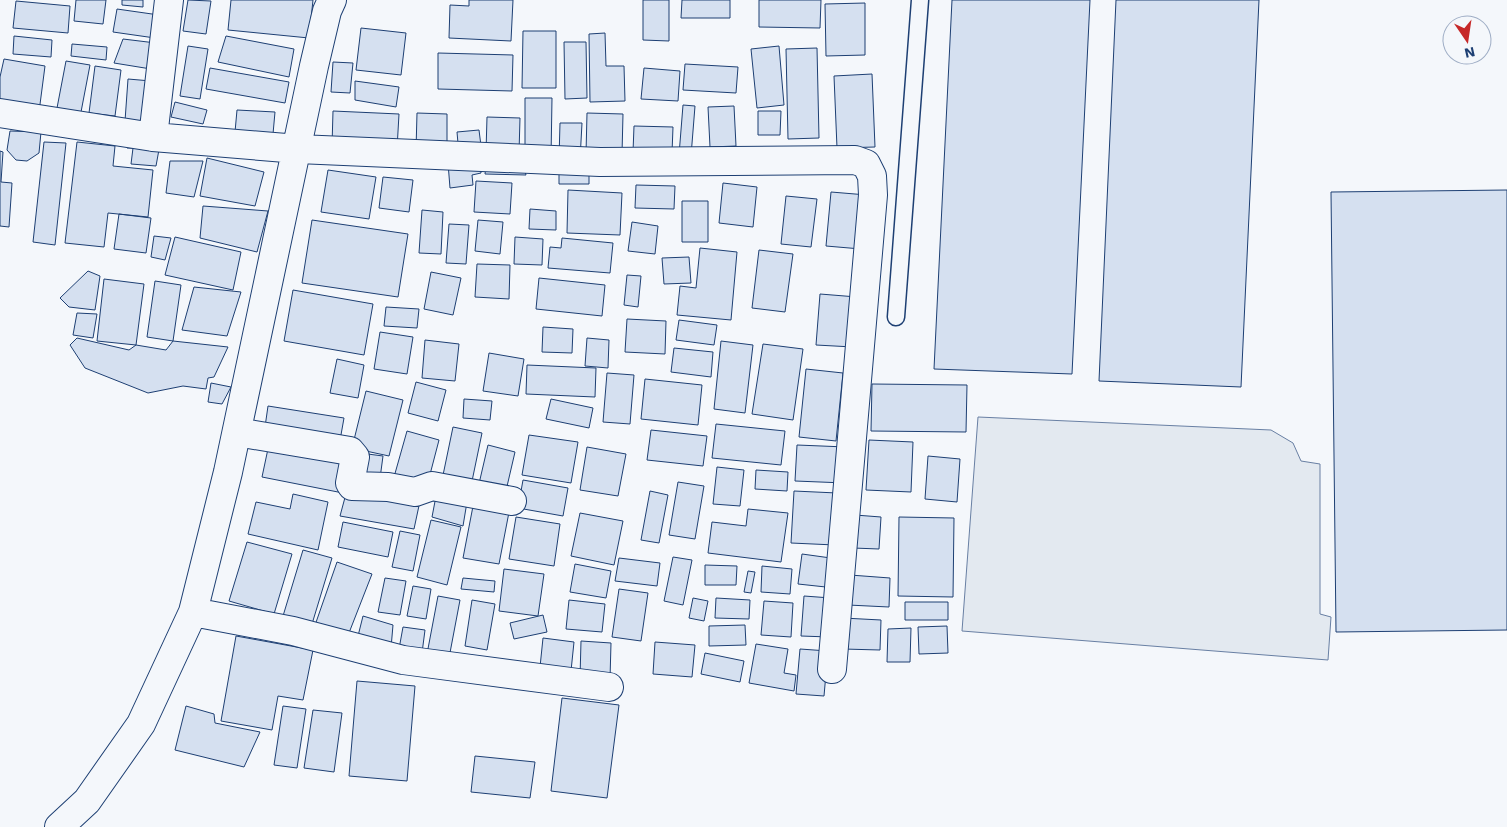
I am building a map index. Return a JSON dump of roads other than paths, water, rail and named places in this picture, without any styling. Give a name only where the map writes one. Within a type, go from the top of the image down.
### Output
[{"type":"street","points":[[153,137],[169,0]]},
{"type":"street","points":[[59,827],[87,801],[141,724],[193,612],[237,432],[326,10],[332,0]]},
{"type":"street","points":[[0,113],[153,137],[298,149],[600,162],[855,160],[866,164],[872,176],[873,195],[832,669]]},
{"type":"street","points":[[237,432],[350,451],[354,457],[350,483],[352,486],[388,487],[415,492],[432,486],[512,501]]},
{"type":"street","points":[[193,612],[292,631],[403,660],[609,687]]},
{"type":"lane","points":[[896,317],[920,0]]}]
